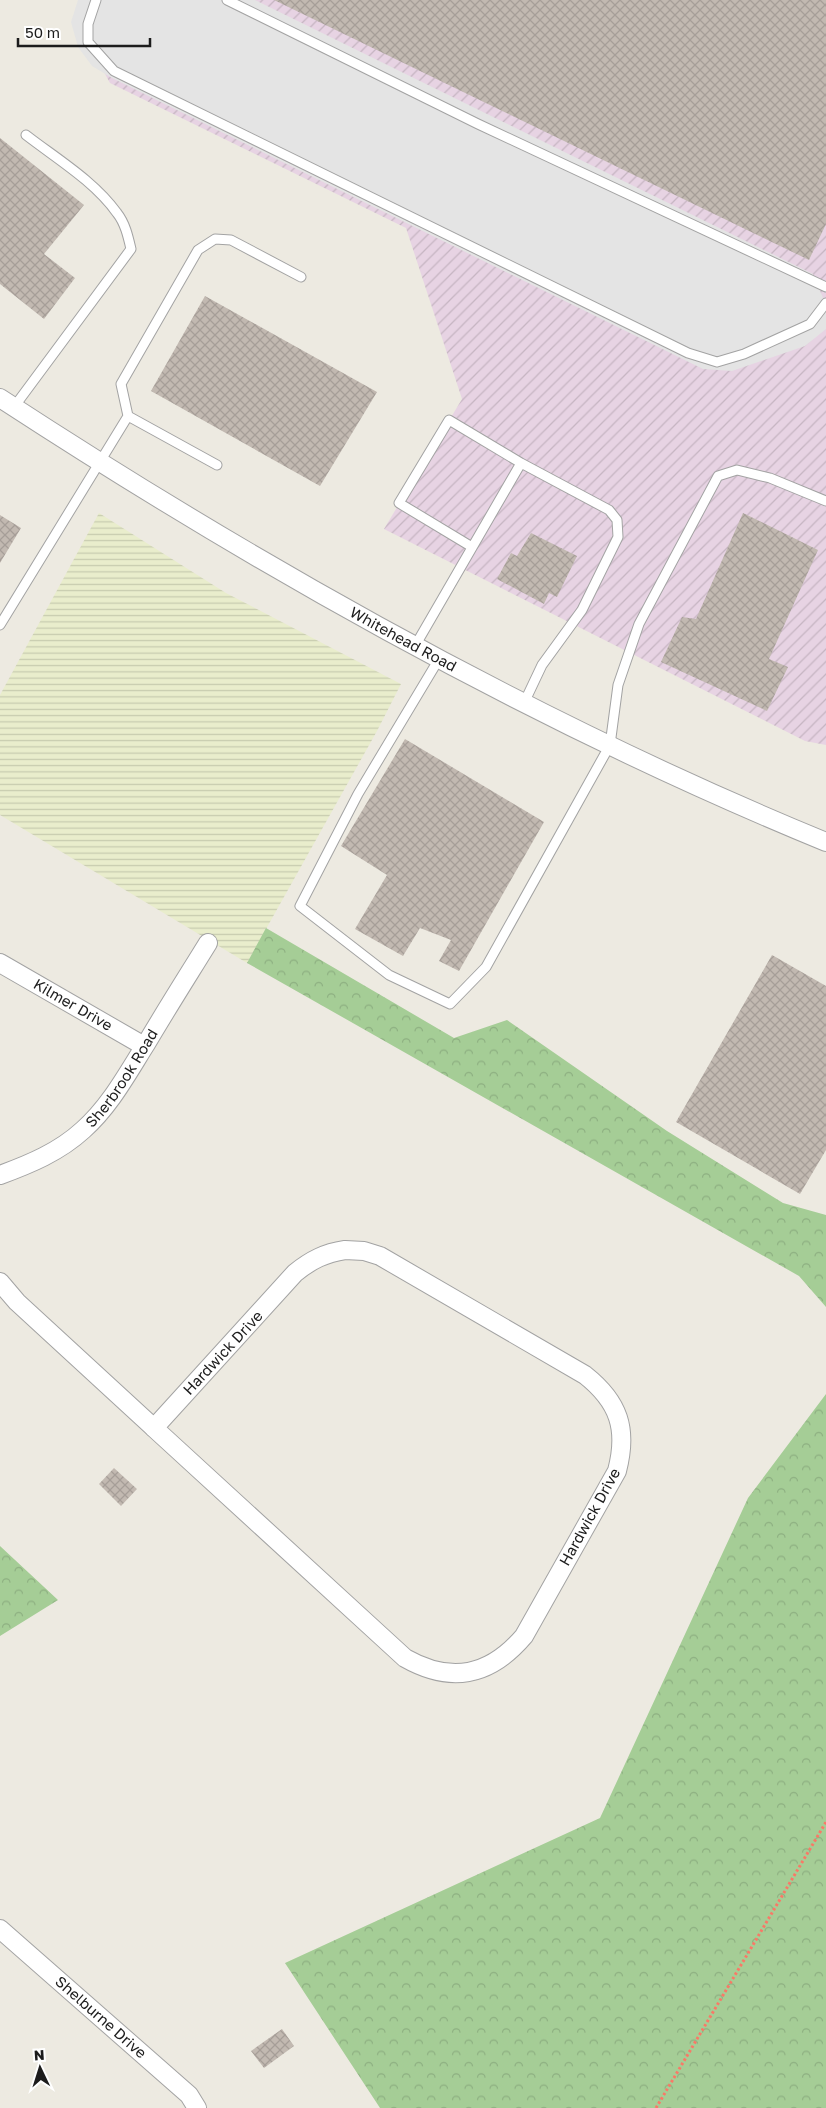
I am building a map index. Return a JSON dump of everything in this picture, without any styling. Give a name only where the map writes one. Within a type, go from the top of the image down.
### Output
[{"type":"street","name":"Whitehead Road","points":[[7,402],[100,463],[208,529],[439,659],[610,745],[826,842]]},
{"type":"street","name":"Sherbrook Road","points":[[0,1175],[30,1165],[58,1150],[83,1131],[104,1108],[208,943]]},
{"type":"street","name":"Kilmer Drive","points":[[0,963],[144,1046]]},
{"type":"street","name":"Hardwick Drive","points":[[0,1282],[17,1302],[154,1428],[405,1658],[420,1666],[438,1672],[457,1673],[474,1671],[494,1664],[510,1652],[524,1636],[617,1471],[622,1452],[622,1433],[618,1415],[600,1386],[585,1375],[380,1256],[364,1251],[346,1250],[328,1253],[311,1260],[295,1273],[154,1428]]},
{"type":"street","name":"Shelburne Drive","points":[[0,1929],[189,2095],[197,2108]]},
{"type":"lane","points":[[96,0],[88,24],[88,42],[114,71],[688,353],[717,362],[744,354],[810,324],[826,303]]},
{"type":"lane","points":[[227,0],[478,124],[826,287]]},
{"type":"lane","points":[[7,402],[131,249],[127,231],[118,214],[99,191],[26,135]]},
{"type":"lane","points":[[0,625],[128,416],[121,384],[198,250],[215,240],[231,240],[301,277]]},
{"type":"lane","points":[[128,416],[217,465]]},
{"type":"lane","points":[[472,547],[399,503],[449,420],[521,463],[609,510],[617,520],[618,537],[582,610],[542,665],[524,703]]},
{"type":"lane","points":[[415,646],[521,463]]},
{"type":"lane","points":[[439,659],[358,794],[300,906],[389,975],[450,1004],[486,967],[610,745],[618,685],[639,624],[718,476],[737,470],[770,478],[826,501]]},
{"type":"path","points":[[656,2108],[826,1822]]},
{"type":"shaded area","points":[[78,0],[255,0],[813,274],[826,305],[826,329],[805,346],[732,371],[703,369],[112,78],[92,66],[78,47],[71,22]]},
{"type":"shaded area","points":[[83,0],[826,0],[826,745],[805,741],[384,529],[462,399],[406,228],[110,83],[76,21]]},
{"type":"green space","points":[[99,513],[226,593],[401,684],[377,731],[247,963],[0,815],[0,695]]},
{"type":"green space","points":[[266,928],[454,1038],[507,1020],[667,1131],[783,1203],[826,1215],[826,1307],[799,1276],[247,963]]},
{"type":"green space","points":[[826,1394],[826,2108],[380,2108],[285,1963],[600,1818],[748,1498]]},
{"type":"green space","points":[[0,1546],[58,1600],[0,1636]]},
{"type":"building","points":[[274,0],[826,0],[826,224],[809,260]]},
{"type":"building","points":[[0,138],[84,205],[44,254],[75,278],[44,319],[0,284]]},
{"type":"building","points":[[205,296],[377,392],[320,486],[151,391]]},
{"type":"building","points":[[743,513],[818,550],[769,659],[788,667],[767,711],[661,662],[682,617],[696,619]]},
{"type":"building","points":[[0,515],[21,528],[0,563]]},
{"type":"building","points":[[531,533],[577,556],[557,597],[549,593],[544,604],[497,579],[511,553],[517,556]]},
{"type":"building","points":[[405,739],[544,822],[459,971],[439,961],[451,940],[420,928],[403,956],[355,929],[387,875],[341,846]]},
{"type":"building","points":[[772,955],[826,986],[826,1150],[800,1194],[676,1122]]},
{"type":"building","points":[[114,1468],[137,1489],[121,1506],[99,1484]]},
{"type":"building","points":[[282,2029],[294,2046],[264,2068],[251,2051]]}]
